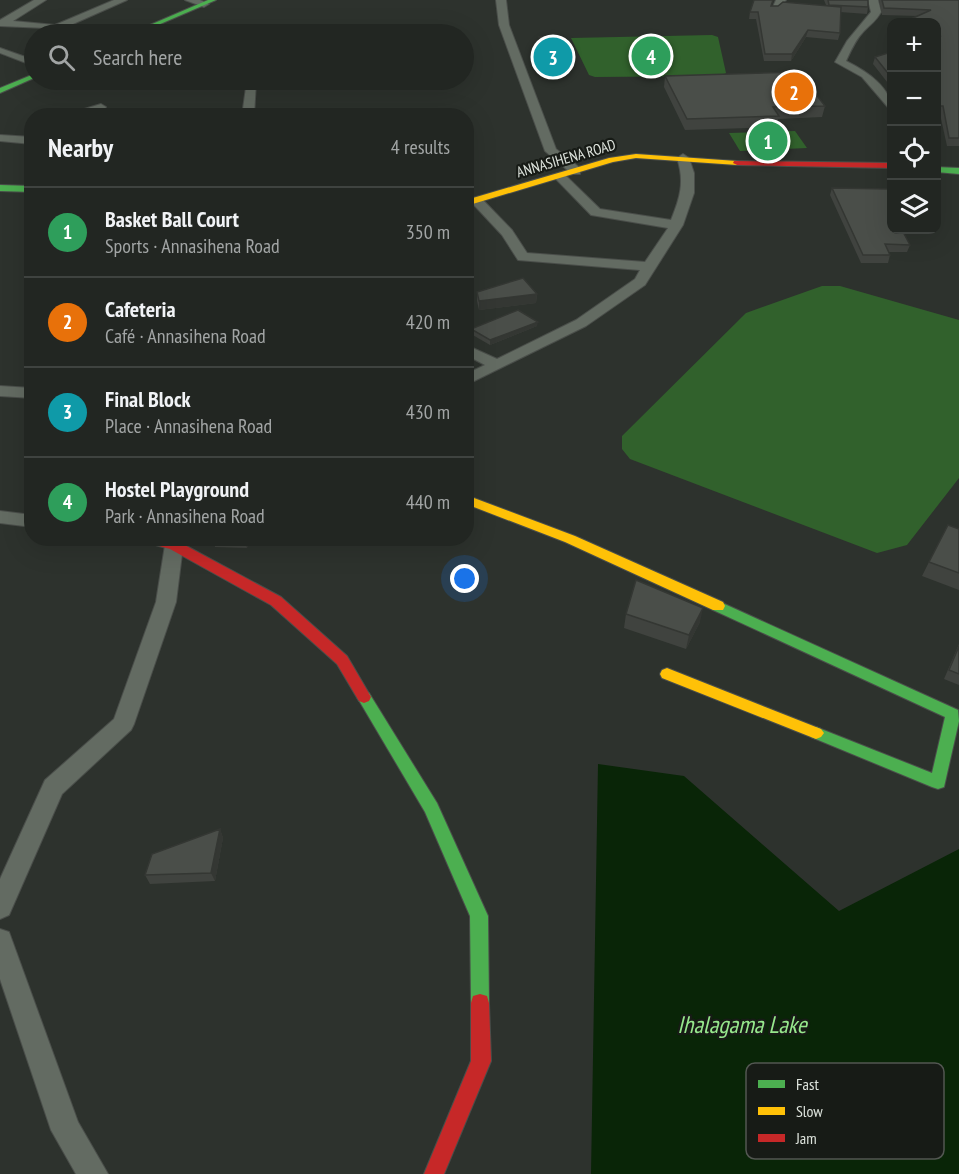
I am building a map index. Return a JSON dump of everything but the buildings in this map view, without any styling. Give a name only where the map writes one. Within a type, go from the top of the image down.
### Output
[{"type":"street","points":[[1,23],[41,0]]},
{"type":"street","points":[[64,24],[122,0]]},
{"type":"street","points":[[190,0],[209,2]]},
{"type":"street","points":[[501,0],[504,25],[551,151],[576,171]]},
{"type":"street","points":[[774,9],[781,0]]},
{"type":"street","points":[[873,0],[876,12],[872,20],[862,27],[840,62],[866,75],[887,104]]},
{"type":"street","points":[[156,24],[209,2]]},
{"type":"street","points":[[1,23],[24,25]]},
{"type":"street","points":[[2,50],[24,59]]},
{"type":"street","points":[[0,91],[24,80]]},
{"type":"street","points":[[249,108],[250,90]]},
{"type":"street","points":[[97,108],[101,107]]},
{"type":"street","points":[[13,139],[24,130]]},
{"type":"street","points":[[0,138],[24,140]]},
{"type":"street","name":"ANNASIHENA ROAD","points":[[474,201],[636,156],[750,164],[887,166]]},
{"type":"street","points":[[474,376],[581,323],[640,282],[676,225],[688,193],[688,173],[683,158]]},
{"type":"street","points":[[941,169],[959,171]]},
{"type":"street","points":[[559,176],[596,212],[676,225]]},
{"type":"street","points":[[0,188],[24,189]]},
{"type":"street","points":[[474,204],[507,233],[523,257],[651,267]]},
{"type":"street","points":[[474,353],[498,365]]},
{"type":"street","points":[[0,391],[24,392]]},
{"type":"street","points":[[474,502],[570,539],[953,714],[938,782],[667,674]]},
{"type":"street","points":[[0,517],[24,521]]},
{"type":"street","points":[[0,907],[53,787],[123,724],[166,602],[176,546]]},
{"type":"street","points":[[184,546],[276,601],[342,660],[430,808],[479,916],[481,1061],[434,1174]]},
{"type":"street","points":[[0,941],[66,1130],[93,1174]]},
{"type":"shaded area","points":[[712,35],[718,37],[726,73],[721,76],[595,77],[589,75],[571,38]]},
{"type":"shaded area","points":[[795,131],[807,148],[740,151],[729,133]]},
{"type":"shaded area","points":[[822,286],[840,286],[959,320],[959,478],[907,545],[877,553],[630,459],[622,449],[622,436],[746,313]]},
{"type":"water","name":"Ihalagama Lake","points":[[598,764],[684,776],[839,911],[959,849],[959,1174],[591,1174]]},
{"type":"traffic: fast","points":[[156,24],[213,0]]},
{"type":"traffic: fast","points":[[0,91],[24,80]]},
{"type":"traffic: fast","points":[[941,169],[959,171]]},
{"type":"traffic: fast","points":[[0,188],[24,189]]},
{"type":"traffic: fast","points":[[718,606],[953,714],[938,782],[816,733]]},
{"type":"traffic: fast","points":[[364,697],[431,808],[479,916],[480,1003]]},
{"type":"traffic: slow","points":[[474,201],[612,160],[636,156],[737,163]]},
{"type":"traffic: slow","points":[[474,502],[570,539],[718,606]]},
{"type":"traffic: slow","points":[[667,674],[816,733]]},
{"type":"traffic: jam","points":[[737,163],[887,166]]},
{"type":"traffic: jam","points":[[176,546],[276,601],[342,660],[364,697]]},
{"type":"traffic: jam","points":[[434,1174],[481,1061],[480,1003]]},
{"type":"place","name":"Hostel Playground","points":[[651,56]]},
{"type":"place","name":"Final Block","points":[[553,57]]},
{"type":"place","name":"Cafeteria","points":[[794,92]]},
{"type":"place","name":"Basket Ball Court","points":[[768,141]]}]
